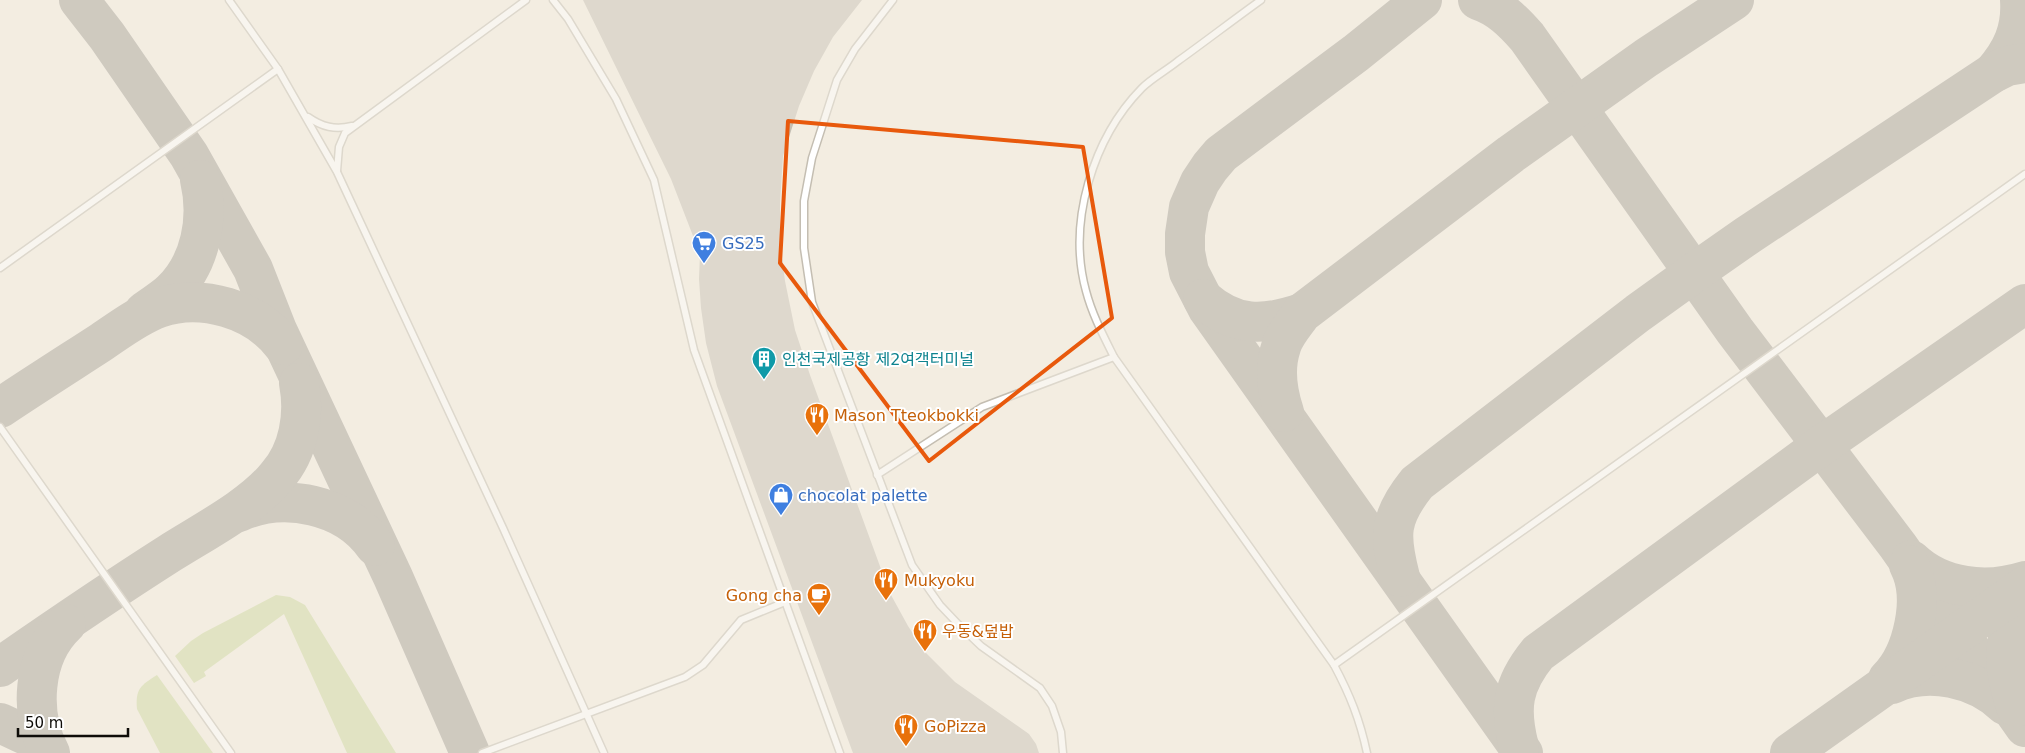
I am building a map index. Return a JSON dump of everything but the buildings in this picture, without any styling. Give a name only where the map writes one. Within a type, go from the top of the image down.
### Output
[{"type":"lane","points":[[229,0],[278,69],[337,172],[503,528],[604,753]]},
{"type":"lane","points":[[337,172],[339,147],[345,133],[526,0]]},
{"type":"lane","points":[[553,0],[568,19],[616,99],[654,180],[694,350],[840,753]]},
{"type":"lane","points":[[893,0],[855,49],[837,80],[812,158],[804,202],[804,248],[812,302],[912,565],[940,605],[958,624],[981,646],[1040,688],[1052,706],[1061,732],[1063,753]]},
{"type":"lane","points":[[1260,0],[1143,87],[1113,125],[1100,150],[1086,188],[1081,255],[1085,289],[1093,315],[1114,357],[1334,665],[1352,697],[1367,753]]},
{"type":"lane","points":[[0,268],[278,69]]},
{"type":"lane","points":[[306,116],[328,127],[354,126]]},
{"type":"lane","points":[[1334,665],[2025,174]]},
{"type":"lane","points":[[877,475],[982,408],[1114,357]]},
{"type":"lane","points":[[0,426],[231,753]]},
{"type":"lane","points":[[482,753],[684,677],[703,665],[742,620],[785,602]]},
{"type":"highlighted area","points":[[788,121],[1083,147],[1112,318],[929,461],[780,263]]},
{"type":"green space","points":[[276,595],[290,597],[305,605],[396,753],[347,753],[284,614],[204,672],[206,676],[194,683],[175,656],[203,633]]},
{"type":"green space","points":[[157,675],[213,753],[160,753],[137,709],[137,697],[140,688]]},
{"type":"taxiway","points":[[79,0],[107,36],[189,155],[253,269],[277,330],[393,577],[470,753]]},
{"type":"taxiway","points":[[1422,0],[1356,53],[1221,154],[1200,182],[1189,207],[1185,234],[1185,252],[1189,272],[1208,309],[1523,753]]},
{"type":"taxiway","points":[[1478,0],[1493,6],[1505,15],[1527,37],[1735,331],[1898,546],[2025,727]]},
{"type":"taxiway","points":[[1284,412],[1277,379],[1279,355],[1282,343],[1302,313],[1511,154],[1646,58],[1734,0]]},
{"type":"taxiway","points":[[1993,73],[2006,57],[2014,40],[2019,21],[2020,0]]},
{"type":"taxiway","points":[[1400,577],[1394,550],[1394,527],[1401,507],[1417,483],[1638,313],[1748,235],[1993,73],[2007,66],[2025,63]]},
{"type":"taxiway","points":[[144,312],[172,291],[182,280],[196,254],[203,224],[204,209],[200,180]]},
{"type":"taxiway","points":[[1203,299],[1226,315],[1250,321],[1262,322],[1302,313]]},
{"type":"taxiway","points":[[0,408],[135,319],[151,311],[175,304],[192,302],[227,307],[258,322],[272,332],[283,345]]},
{"type":"taxiway","points":[[1519,747],[1514,720],[1515,697],[1523,676],[1538,653],[1822,445],[2025,304]]},
{"type":"taxiway","points":[[0,667],[127,581],[241,508],[267,487],[285,466],[295,444],[301,408],[299,383]]},
{"type":"taxiway","points":[[239,512],[275,503],[313,506],[348,520],[363,532],[375,546]]},
{"type":"taxiway","points":[[1911,560],[1923,570],[1936,577],[1950,583],[1965,586],[1995,587],[2025,581]]},
{"type":"taxiway","points":[[1888,679],[1904,655],[1914,625],[1916,593],[1914,578],[1909,565]]},
{"type":"taxiway","points":[[1790,753],[2025,586]]},
{"type":"taxiway","points":[[2016,707],[2008,676],[2006,656],[2011,623],[2025,594]]},
{"type":"taxiway","points":[[50,753],[43,738],[39,721],[37,686],[46,652],[66,624]]},
{"type":"taxiway","points":[[1892,684],[1921,676],[1952,678],[1980,688],[2005,705]]},
{"type":"taxiway","points":[[0,723],[28,736],[46,753]]},
{"type":"place","name":"GS25","points":[[704,264]]},
{"type":"place","name":"인천국제공항 제2여객터미널","points":[[764,380]]},
{"type":"place","name":"Mason Tteokbokki","points":[[817,436]]},
{"type":"place","name":"chocolat palette","points":[[781,516]]},
{"type":"place","name":"Mukyoku","points":[[886,601]]},
{"type":"place","name":"Gong cha","points":[[819,616]]},
{"type":"place","name":"우동&덮밥","points":[[925,652]]},
{"type":"place","name":"GoPizza","points":[[906,747]]}]
